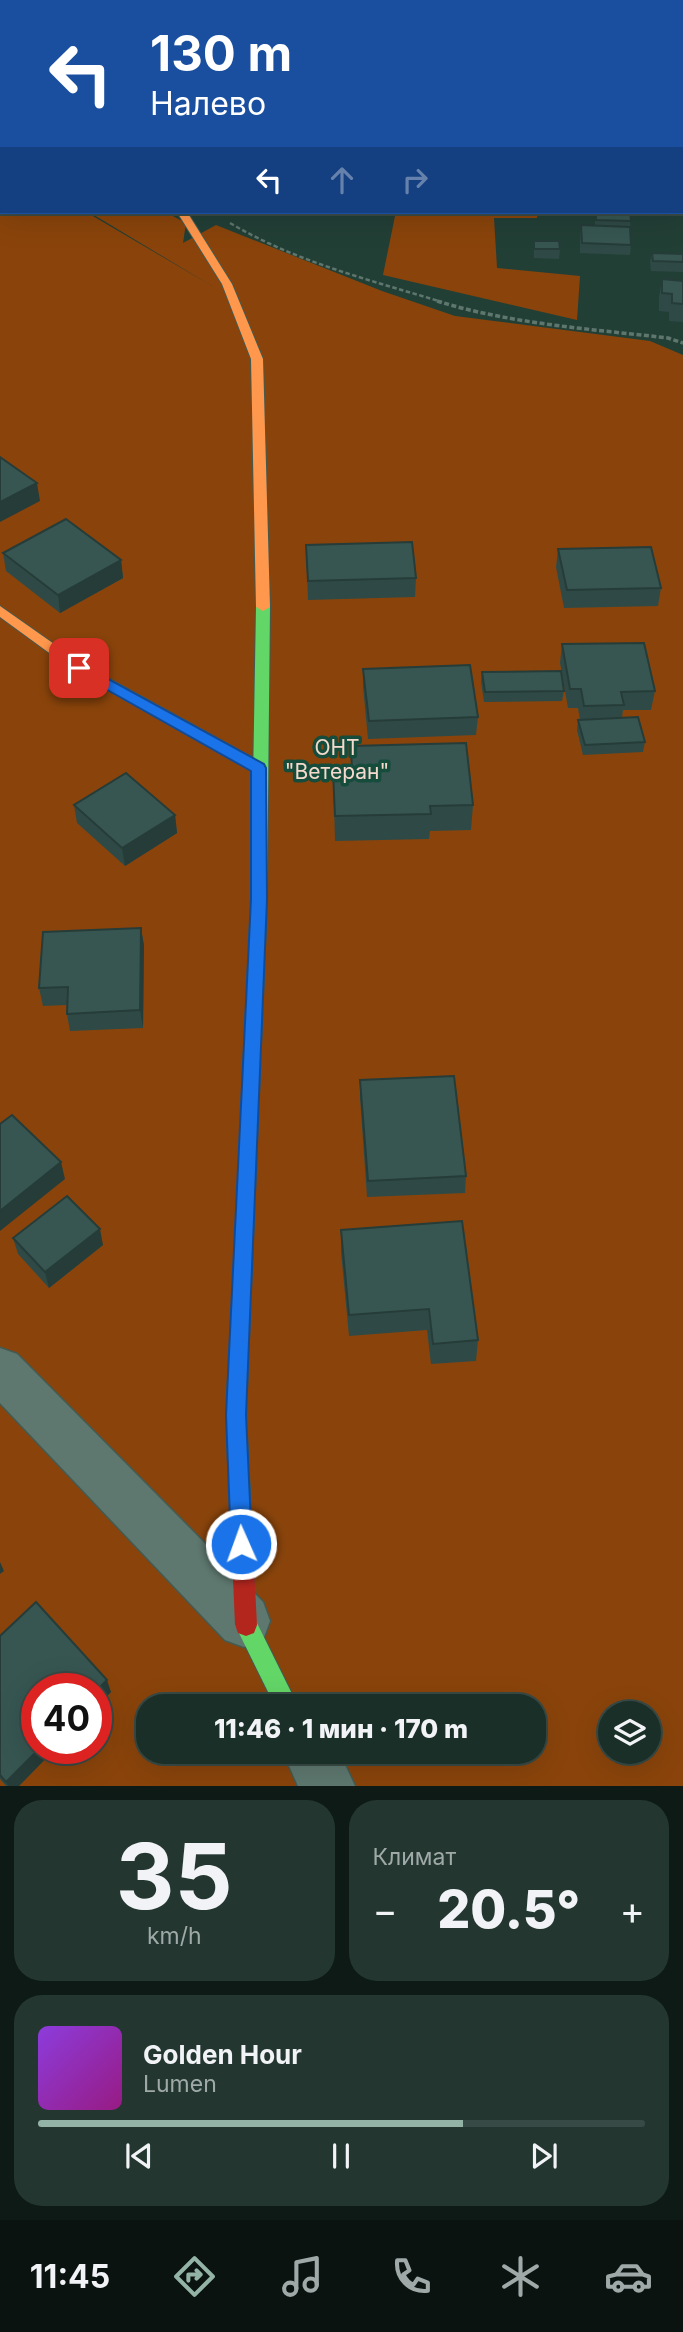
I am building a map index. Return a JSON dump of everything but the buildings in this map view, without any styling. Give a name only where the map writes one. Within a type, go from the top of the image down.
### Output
[{"type":"street","points":[[183,214],[227,284],[257,359],[264,648],[259,768],[259,899],[236,1415],[244,1621]]},
{"type":"street","points":[[0,610],[79,668],[259,768]]},
{"type":"street","points":[[0,1370],[244,1621],[281,1694]]},
{"type":"street","points":[[316,1764],[327,1786]]},
{"type":"path","points":[[225,219],[264,243],[309,261],[464,309],[545,323],[668,338],[683,344]]},
{"type":"green space","name":"ОНТ \"Ветеран\"","points":[[0,214],[89,214],[212,286],[92,214],[169,214],[186,223],[183,243],[216,225],[382,291],[455,316],[650,341],[683,355],[683,1786],[0,1786]]},
{"type":"green space","points":[[333,214],[538,214],[537,218],[494,218],[497,268],[580,276],[577,320],[383,275],[395,216]]},
{"type":"traffic: fast","points":[[242,1288],[259,899],[263,607]]},
{"type":"traffic: fast","points":[[246,1625],[281,1694]]},
{"type":"traffic: slow","points":[[183,214],[227,284],[257,359],[263,607]]},
{"type":"traffic: slow","points":[[0,610],[79,668],[259,768]]},
{"type":"traffic: jam","points":[[242,1288],[236,1415],[246,1625]]},
{"type":"route","points":[[79,668],[259,768],[259,899],[236,1415],[241,1544]]}]
